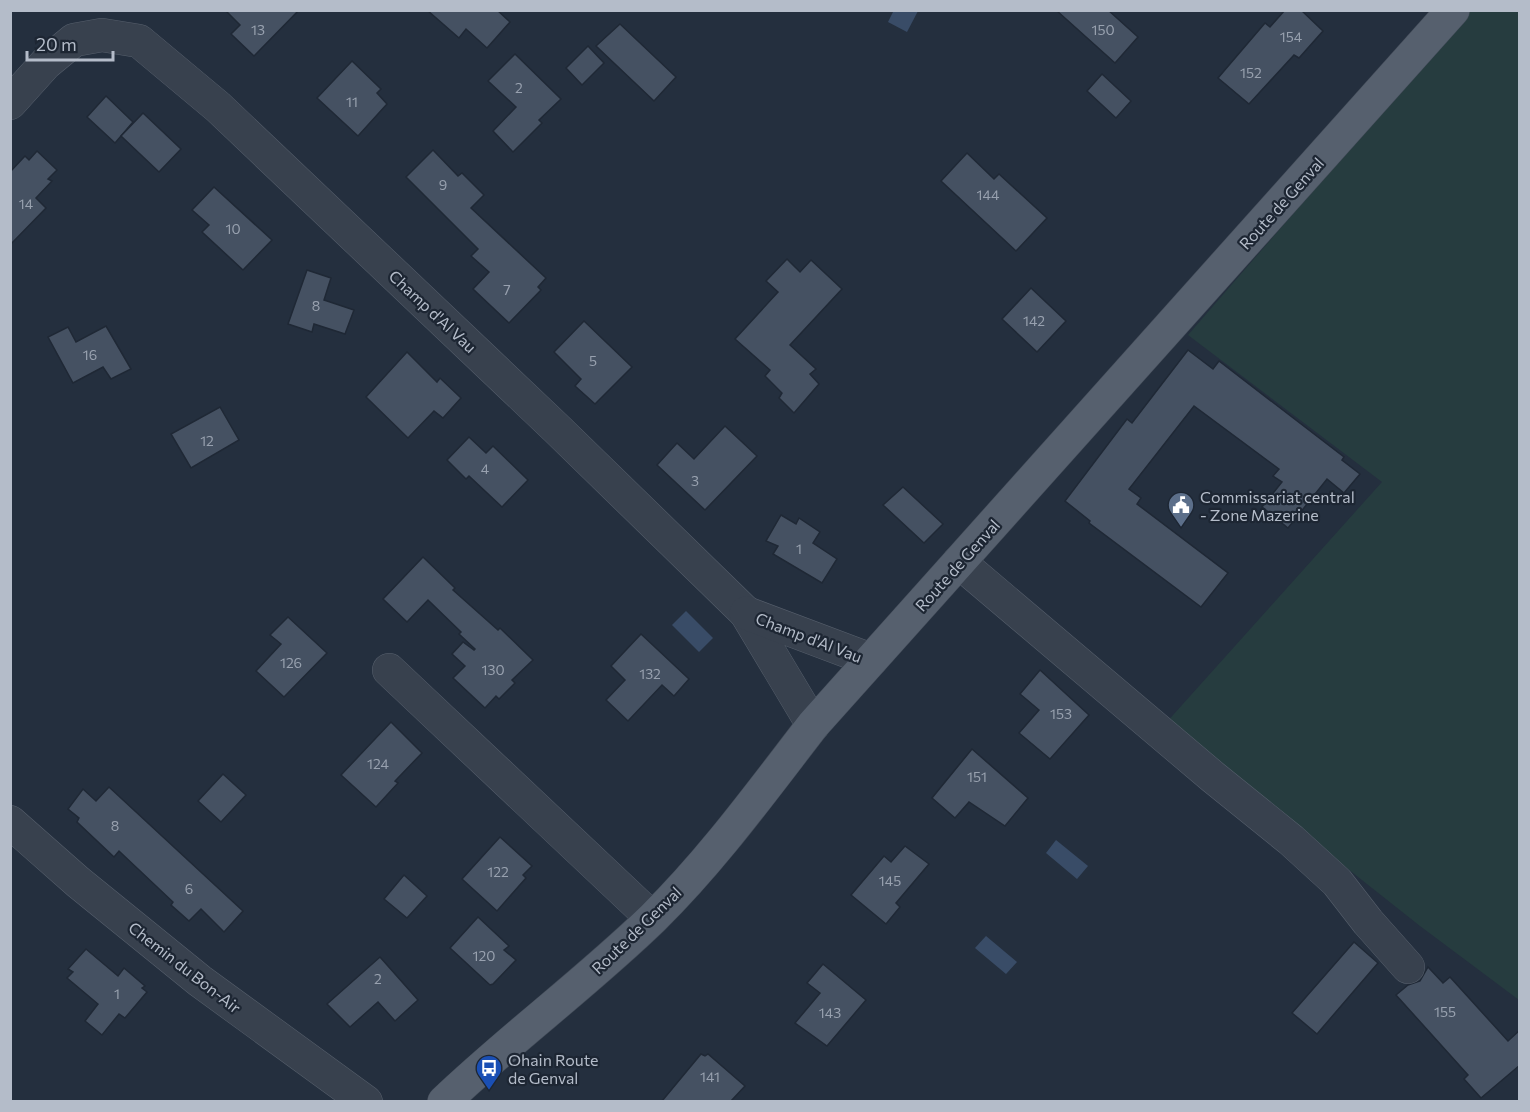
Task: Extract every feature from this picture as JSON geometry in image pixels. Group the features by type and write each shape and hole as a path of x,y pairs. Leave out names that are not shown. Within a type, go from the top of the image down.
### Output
{"main road":[{"name":"Route de Genval","path":"444,1101 652,918 682,887 741,817 813,725 1453,10"}],"street":[{"name":"Champ d'Al Vau","path":"10,103 46,63 74,40 102,23 139,41 218,107 556,428 746,613 813,725"},
{"path":"959,562 1213,777 1292,840 1337,882 1368,922 1408,967"},
{"name":"Champ d'Al Vau","path":"746,613 871,660"},
{"path":"389,670 652,918"},
{"name":"Chemin du Bon-Air","path":"10,822 78,882 200,981 366,1101"}],"green space":[{"path":"1469,11 1519,11 1519,1000 1420,926 1165,724 1382,482 1188,335"}],"water":[{"path":"894,10 918,11 907,32 888,22"},
{"path":"686,611 713,638 699,652 672,625"},
{"path":"1056,840 1088,866 1077,879 1046,853"},
{"path":"986,936 1017,962 1006,974 975,948"}],"building":[{"path":"225,10 299,10 254,56 231,34 240,25"},
{"path":"427,10 497,10 510,22 487,48 466,29 459,38"},
{"path":"1056,10 1108,10 1138,37 1115,63"},
{"path":"1285,10 1301,10 1323,31 1299,58 1294,55 1249,104 1218,78 1265,23 1270,27"},
{"path":"620,24 676,77 654,101 596,46"},
{"path":"588,46 604,63 582,85 566,68"},
{"path":"515,54 561,99 539,120 542,123 513,152 493,131 516,107 488,81"},
{"path":"352,61 381,89 377,93 387,104 358,136 317,98"},
{"path":"1102,74 1131,101 1116,118 1087,91"},
{"path":"106,96 133,122 115,143 87,117"},
{"path":"143,113 181,149 159,172 121,136"},
{"path":"433,150 458,176 462,173 484,195 471,208 546,278 538,287 541,290 509,323 473,289 489,272 471,256 478,249 406,177"},
{"path":"37,151 57,170 48,179 52,181 36,198 46,208 10,245 10,172 25,156 29,160"},
{"path":"967,153 994,179 999,174 1047,218 1016,251 941,181"},
{"path":"214,187 272,240 243,270 202,232 209,225 192,210"},
{"path":"787,259 800,272 811,260 842,289 790,345 816,369 810,374 819,384 794,413 779,398 782,393 765,376 770,370 735,339 778,292 766,281"},
{"path":"307,270 331,278 324,300 354,310 345,334 314,324 312,332 288,324"},
{"path":"1031,288 1066,321 1037,352 1002,319"},
{"path":"584,321 632,367 595,404 575,386 581,379 554,352"},
{"path":"106,326 131,369 111,379 103,367 73,383 48,337 68,327 76,342"},
{"path":"1188,350 1213,369 1219,361 1344,457 1342,460 1360,474 1344,493 1327,479 1288,528 1262,507 1282,482 1273,476 1279,469 1194,406 1129,489 1141,498 1137,504 1228,573 1201,607 1089,523 1090,521 1065,501 1127,419 1132,423"},
{"path":"407,352 437,382 440,378 461,398 443,418 434,411 408,438 366,397"},
{"path":"220,407 239,440 191,468 171,434"},
{"path":"725,426 757,456 705,510 657,465 677,443 694,459"},
{"path":"469,437 486,453 493,446 528,480 502,507 469,476 466,479 447,460"},
{"path":"903,487 943,524 924,543 883,505"},
{"path":"781,515 796,524 799,518 820,532 813,543 837,559 822,583 773,554 778,546 766,541"},
{"path":"423,557 455,588 453,590 498,630 500,628 533,660 512,680 515,683 499,699 496,696 485,708 453,678 465,666 452,654 463,642 475,649 459,634 461,632 428,600 407,622 383,599"},
{"path":"288,617 327,653 284,697 256,671 281,644 270,635"},
{"path":"641,634 689,679 674,696 662,685 628,721 606,700 625,680 611,666"},
{"path":"1040,670 1089,715 1050,759 1019,733 1039,710 1020,694"},
{"path":"391,722 422,753 395,781 398,783 376,807 341,775"},
{"path":"972,749 1028,798 1005,826 969,802 955,818 932,798"},
{"path":"223,774 246,795 221,822 198,801"},
{"path":"109,787 243,911 224,932 201,909 189,921 171,905 173,902 119,851 114,857 77,822 79,818 68,809 83,789 96,801"},
{"path":"500,837 532,866 523,875 526,878 497,911 462,879"},
{"path":"905,846 929,864 896,903 900,907 886,924 851,895 884,856 891,862"},
{"path":"404,875 427,896 407,918 384,899"},
{"path":"478,917 509,946 504,950 516,960 490,985 450,948"},
{"path":"1354,942 1378,963 1317,1034 1292,1013"},
{"path":"86,949 118,976 124,968 145,986 142,988 147,992 125,1018 119,1014 102,1035 85,1021 98,1004 67,978 73,972 68,969"},
{"path":"380,957 418,1000 395,1021 378,1002 350,1027 327,1004"},
{"path":"823,964 866,1000 827,1046 795,1023 820,993 807,983"},
{"path":"1428,967 1443,983 1450,977 1508,1041 1520,1030 1520,1065 1481,1098 1464,1079 1468,1075 1396,995 1408,985 1420,981"},
{"path":"701,1054 705,1056 708,1054 745,1086 731,1101 662,1101"}],"place":[{"name":"Commissariat central - Zone Mazerine","path":"1181,528"},
{"name":"Ohain Route de Genval","path":"489,1091"}]}
